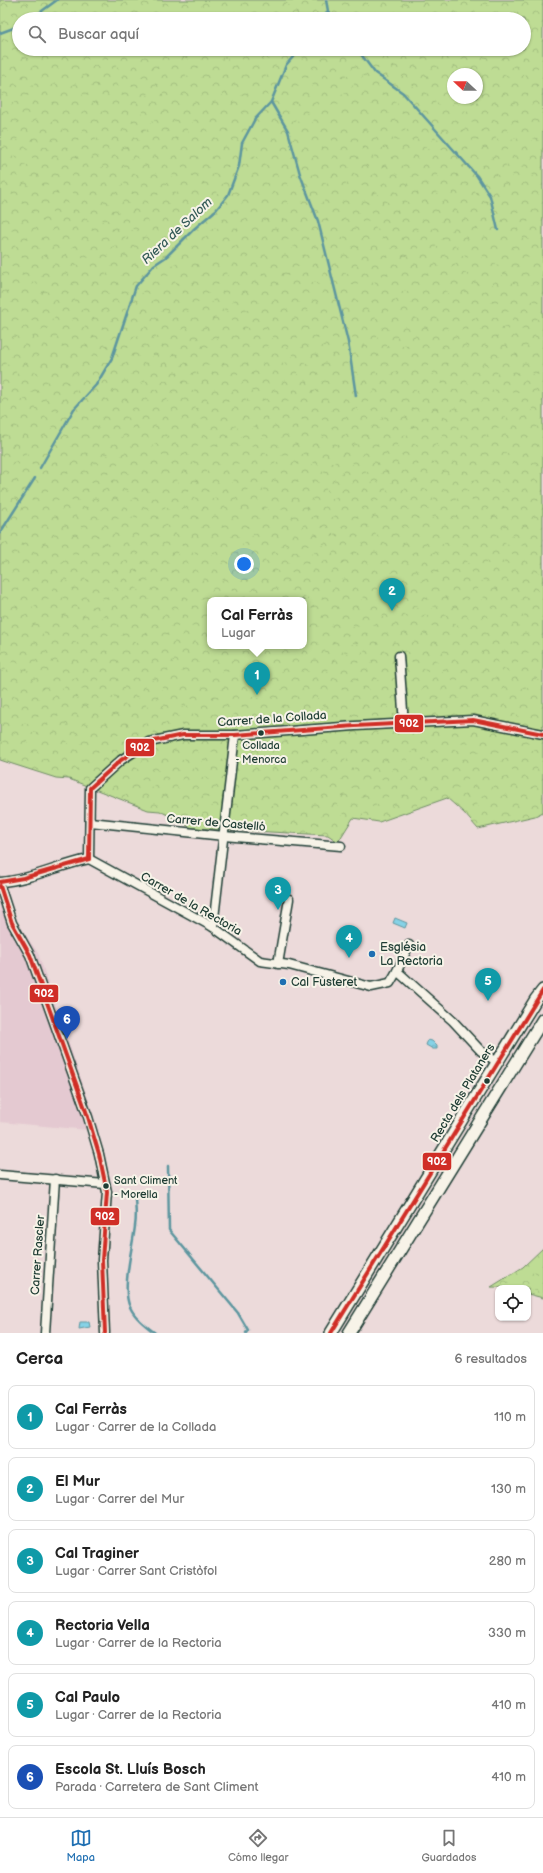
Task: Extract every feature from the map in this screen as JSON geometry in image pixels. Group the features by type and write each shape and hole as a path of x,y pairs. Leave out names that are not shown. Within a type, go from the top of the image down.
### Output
{"street":[{"path":"399,656 404,724"},
{"name":"Carrer de la Collada","path":"90,859 90,788 121,760 149,742 183,735 235,735 355,726 473,720 543,734"},
{"path":"213,927 235,735"},
{"name":"Carrer de Castelló","path":"90,822 341,846"},
{"path":"0,882 17,881 74,862 90,859"},
{"name":"Carrer de la Rectoria","path":"90,859 213,927 260,961 326,974 342,980 371,987 390,983 409,945"},
{"path":"0,886 3,904 12,924 30,955 88,1117 107,1192 102,1260 105,1333"},
{"path":"278,964 289,899"},
{"path":"397,971 453,1021 481,1051 497,1062"},
{"name":"Recta dels Plataners","path":"331,1333 536,998 543,990"},
{"path":"349,1333 543,1019"},
{"path":"0,1175 105,1184"},
{"name":"Carrer Rascler","path":"45,1333 55,1179"}],"shaded area":[{"path":"10,901 16,921 38,953 99,1131 0,1122 0,906"}],"green space":[{"path":"0,0 543,0 543,812 535,816 478,829 464,813 447,798 379,822 353,818 338,842 328,835 192,828 160,811 148,810 69,779 56,778 0,760"},
{"path":"543,1248 543,1298 531,1295 531,1285 495,1285 495,1287 491,1287 523,1267"}],"water":[{"path":"395,918 407,923 405,928 393,923"},
{"path":"428,1040 432,1041 437,1046 437,1049 433,1049 426,1045"},
{"path":"80,1322 89,1322 90,1327 79,1329"}],"waterway":[{"path":"41,12 57,0"},
{"name":"Riera de Salom","path":"326,0 327,12"},
{"path":"0,33 12,29"},
{"name":"Riera de Salom","path":"40,468 74,409 96,385 112,358 136,286 154,265 166,257 195,228 216,210 228,195 239,166 242,143 255,119 271,102 286,65 294,56"},
{"path":"362,56 375,73 403,93 477,176 490,196 498,230"},
{"path":"271,102 288,131 300,174 318,221 348,342 356,396"},
{"name":"Riera de Salom","path":"0,533 35,478"},
{"path":"168,1166 169,1230 238,1313 248,1330 246,1333"},
{"path":"135,1195 136,1222 128,1267 128,1299 130,1307 135,1315 155,1333"}],"transit line":[{"name":"902","path":"89,859 90,788 121,760 149,742 183,735 235,735 355,726 473,720 543,734"},
{"name":"902","path":"0,882 23,878 89,859"},
{"name":"902","path":"0,886 12,923 30,955 88,1117 99,1154 107,1192 102,1260 105,1333"},
{"name":"902","path":"331,1333 543,990"}],"place":[{"name":"El Mur","path":"392,611"},
{"name":"Cal Ferràs","path":"257,695"},
{"name":"Collada - Menorca","path":"261,733"},
{"name":"Cal Traginer","path":"278,910"},
{"name":"Església La Rectoria","path":"372,954"},
{"name":"Rectoria Vella","path":"349,958"},
{"name":"Cal Fusteret","path":"283,982"},
{"name":"Cal Paulo","path":"488,1001"},
{"name":"Escola St. Lluís Bosch","path":"67,1039"},
{"name":"Sant Climent - Morella","path":"106,1186"}]}
